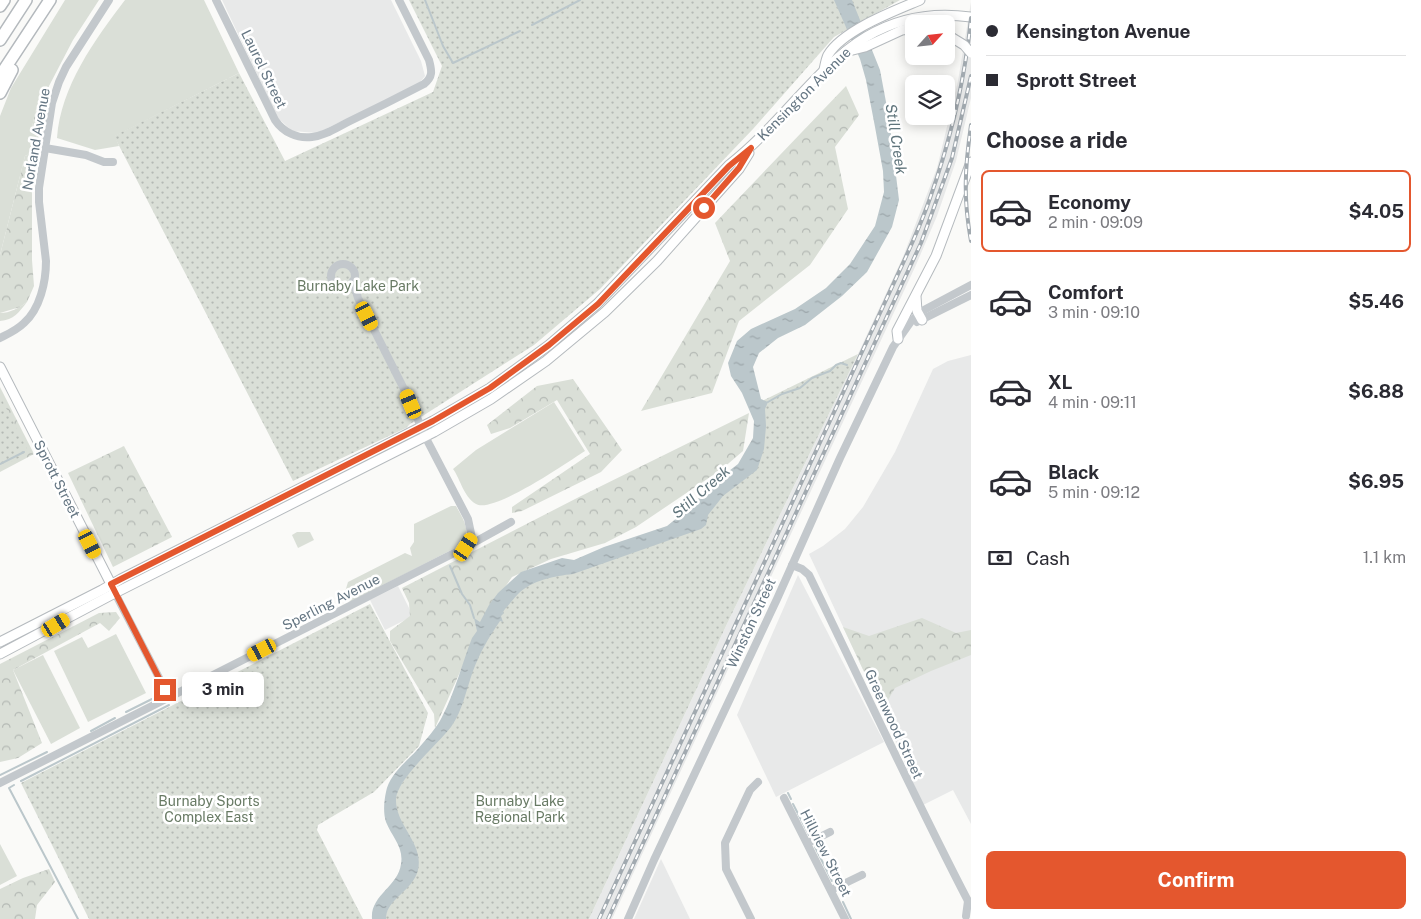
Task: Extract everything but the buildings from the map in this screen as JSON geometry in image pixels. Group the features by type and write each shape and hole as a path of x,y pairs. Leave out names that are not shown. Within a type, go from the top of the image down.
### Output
{"highway":[{"path":"0,6 4,0"},
{"path":"0,40 26,0"},
{"path":"0,76 50,0"},
{"path":"0,93 23,42"}],"main road":[{"path":"824,70 828,55 839,43 876,18 920,0"},
{"name":"Kensington Avenue","path":"0,642 113,589 423,431 490,388 549,345 598,304 729,166 751,148 824,70 843,53 868,34 896,21 933,14 971,17"},
{"path":"843,53 865,48 905,30"},
{"path":"955,40 964,45 971,53"},
{"path":"898,339 896,331 936,256 971,162"},
{"path":"916,296 916,306 920,317"},
{"name":"Sprott Street","path":"0,367 113,589"},
{"name":"Kensington Avenue","path":"0,654 113,589"}],"street":[{"name":"Norland Avenue","path":"0,338 19,327 31,315 37,303 44,281 46,261 39,188 52,104 62,74 109,0"},
{"name":"Laurel Street","path":"216,0 275,120 284,130 300,137 309,138 324,134 424,84 430,78 432,70 429,60 399,0"},
{"path":"46,148 86,156 104,162 114,162"},
{"path":"358,298 335,285 331,279 332,271 337,265 344,264 351,268 355,275 354,281 358,298 468,518 472,538 466,547"},
{"path":"342,288 354,281"},
{"path":"920,317 931,305 971,285"},
{"path":"898,339 912,320 971,295"},
{"name":"Winston Street","path":"628,919 840,458 898,339"},
{"name":"Sperling Avenue","path":"0,783 466,547 511,522"},
{"name":"Greenwood Street","path":"792,565 809,575 925,819 969,902 966,916"},
{"name":"Sprott Street","path":"113,589 169,697"},
{"path":"751,919 726,869 725,843 750,790 758,782"},
{"name":"Hillview Street","path":"784,798 846,919"},
{"path":"808,843 830,832"},
{"path":"831,890 862,875"}],"shaded area":[{"path":"222,0 391,0 421,61 425,76 418,85 317,133 292,131 277,117"},
{"path":"971,2 971,98 956,161 937,216 916,265 612,919 589,919 726,626 903,257 937,168 947,125 955,125 955,93"},
{"path":"971,355 971,824 953,790 923,805 882,710 809,554 845,529 863,507 895,452 933,369 948,361"},
{"path":"798,575 884,742 776,797 737,715"},
{"path":"398,586 413,616 385,630 370,600"},
{"path":"661,859 690,919 634,919"}],"green space":[{"path":"65,0 99,0 73,40 49,86 41,87 32,127 38,140 36,158 32,153 25,156 0,255 0,116 11,88"},
{"path":"125,0 204,0 239,73 115,136 119,146 95,150 57,138 65,100 72,82 91,48"},
{"name":"Burnaby Lake Park","path":"409,0 900,0 834,37 753,129 600,289 534,345 406,428 293,481 114,136 239,73 285,161 433,92 442,66"},
{"path":"41,86 49,86 38,140 32,127"},
{"path":"846,86 859,115 835,147 848,209 810,265 739,321 712,393 641,411 730,261 715,223"},
{"path":"32,153 36,158 32,187 34,286 27,302 20,307 0,313 0,255 25,156"},
{"path":"27,302 13,317 0,321 0,313 14,310"},
{"name":"Burnaby Lake Regional Park","path":"858,354 726,626 589,919 384,919 390,904 409,878 394,795 412,768 451,721 475,658 509,596 546,575 691,528 757,460 764,400"},
{"path":"573,379 622,450 601,472 522,511 512,513 512,507 590,454 557,400 510,428 491,434 487,425 537,386"},
{"path":"0,387 34,454 0,472"},
{"path":"0,396 29,453 0,467"},
{"path":"554,402 585,451 513,495 485,505 476,504 472,501 453,469 476,450"},
{"path":"749,413 743,451 722,469 636,527 605,543 551,559 512,577 485,616 435,728 434,714 390,641 390,631 410,616 409,603 402,588 579,497"},
{"path":"124,446 172,537 113,567 68,473"},
{"path":"451,506 456,506 465,524 466,534 463,544 350,602 345,592 348,582 405,553 412,556 410,548 414,542 414,524"},
{"path":"297,532 310,532 314,540 298,548 292,535"},
{"name":"Burnaby Sports Complex East","path":"370,604 428,713 419,746 374,792 318,825 317,830 363,919 89,919 21,783"},
{"path":"116,612 120,618 109,631 100,623 13,670 42,743 18,758 0,762 0,664 99,613"},
{"path":"922,618 956,633 971,630 971,655 895,688 882,710 843,627 869,636"},
{"path":"116,634 146,693 88,722 54,651 82,637 88,648"},
{"path":"43,655 80,728 51,744 13,670"},
{"path":"0,844 17,876 0,885"},
{"path":"49,869 55,882 37,905 35,919 0,919 0,889"}],"water":[{"path":"834,0 852,0 880,70 889,118 899,200 892,227 867,272 842,296 805,325 778,338 759,353 753,367 761,399 768,402 765,409 764,449 757,470 723,496 708,515 706,525 701,529 573,574 537,582 524,589 505,609 501,616 503,622 500,621 479,657 461,707 451,727 410,772 398,791 396,799 397,808 417,851 419,860 418,870 411,884 390,906 386,919 372,919 375,904 395,879 401,864 401,852 385,818 384,803 388,786 394,774 431,734 442,717 455,688 472,638 477,631 474,618 480,622 498,593 521,572 562,558 574,560 604,547 667,526 688,509 716,481 738,464 753,438 754,421 742,393 731,376 728,363 737,341 751,329 795,309 826,288 850,264 875,226 884,192 883,171 866,80 860,59"}],"waterway":[{"path":"425,0 443,46 453,63 520,31"},
{"path":"532,25 580,0"},
{"path":"768,402 782,394 800,388 812,378 830,371 836,365 841,363 847,365"},
{"path":"0,464 24,452"},
{"path":"450,566 462,594 470,605 474,618"},
{"path":"126,712 152,699"},
{"path":"21,781 169,705"},
{"path":"91,731 115,718"},
{"path":"0,775 47,752"},
{"path":"14,785 9,788 78,919"},
{"path":"788,793 791,799"},
{"path":"793,804 809,835"},
{"path":"815,847 832,881"},
{"path":"843,902 851,919"}],"railway":[{"path":"599,919 909,251 937,179 950,134 965,64 971,18"},
{"path":"608,919 921,243 952,158 971,76"},
{"path":"971,125 966,183 971,241"}],"route":[{"path":"165,690 111,584 455,410 490,388 549,345 598,304 729,166 751,148 739,168 704,208"}],"water label":[{"name":"Still Creek","path":"896,139"},
{"name":"Still Creek","path":"701,492"}]}
